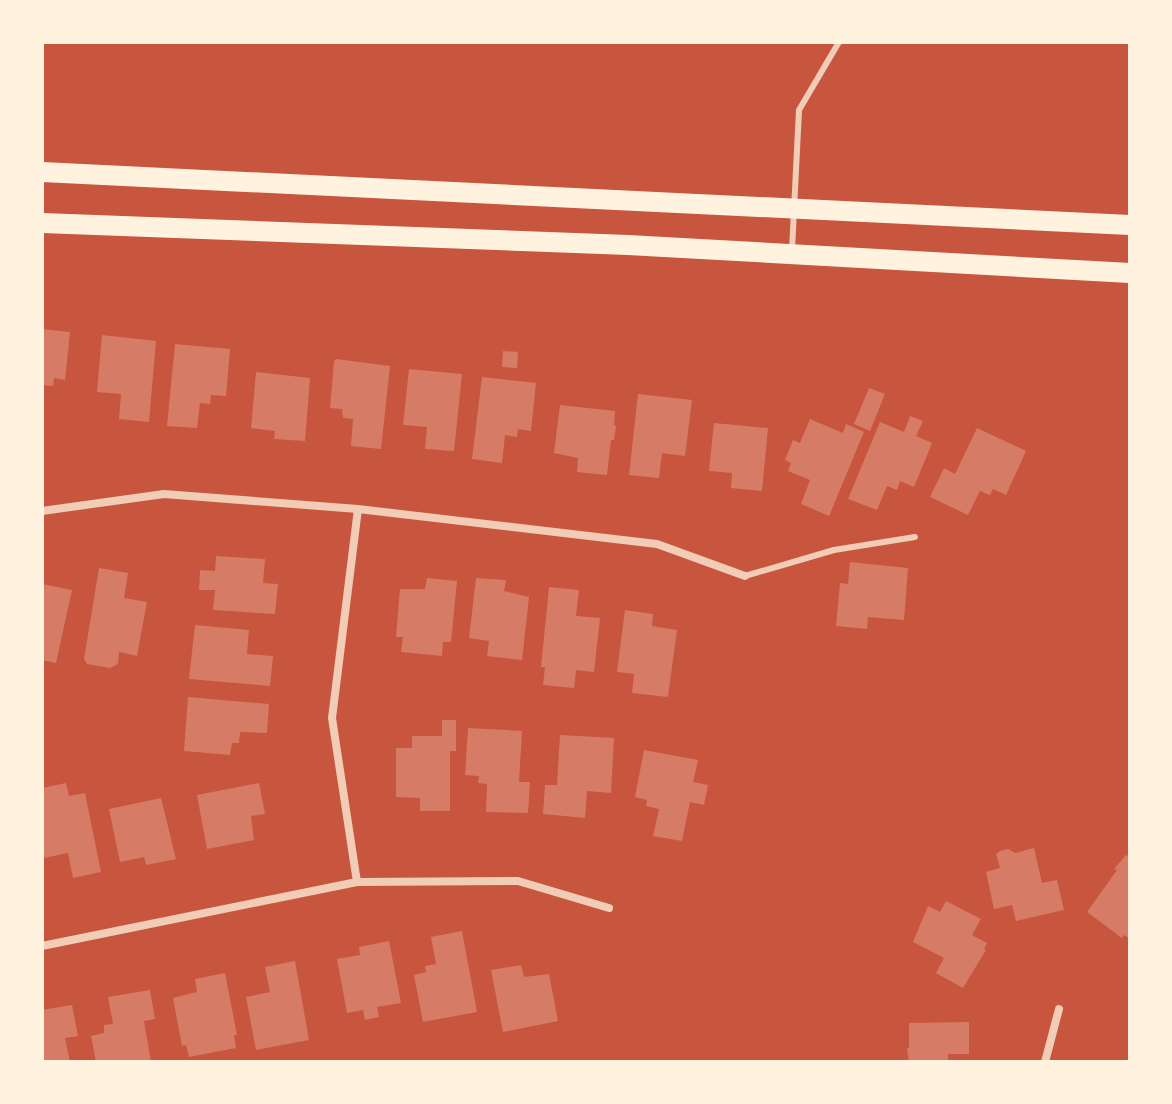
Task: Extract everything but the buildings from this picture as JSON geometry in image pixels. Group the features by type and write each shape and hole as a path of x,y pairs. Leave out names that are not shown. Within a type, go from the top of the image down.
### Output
{"main road":[{"path":"42,172 1130,225"},
{"path":"42,223 791,253 1130,273"}],"street":[{"path":"44,510 164,494 358,509 657,544 745,576"},
{"path":"357,882 332,718 358,509"},
{"path":"42,946 357,882 518,881 609,908"},
{"path":"1045,1062 1059,1009"}],"lane":[{"path":"791,253 799,110 839,42"},
{"path":"745,576 834,550 915,537"}]}
